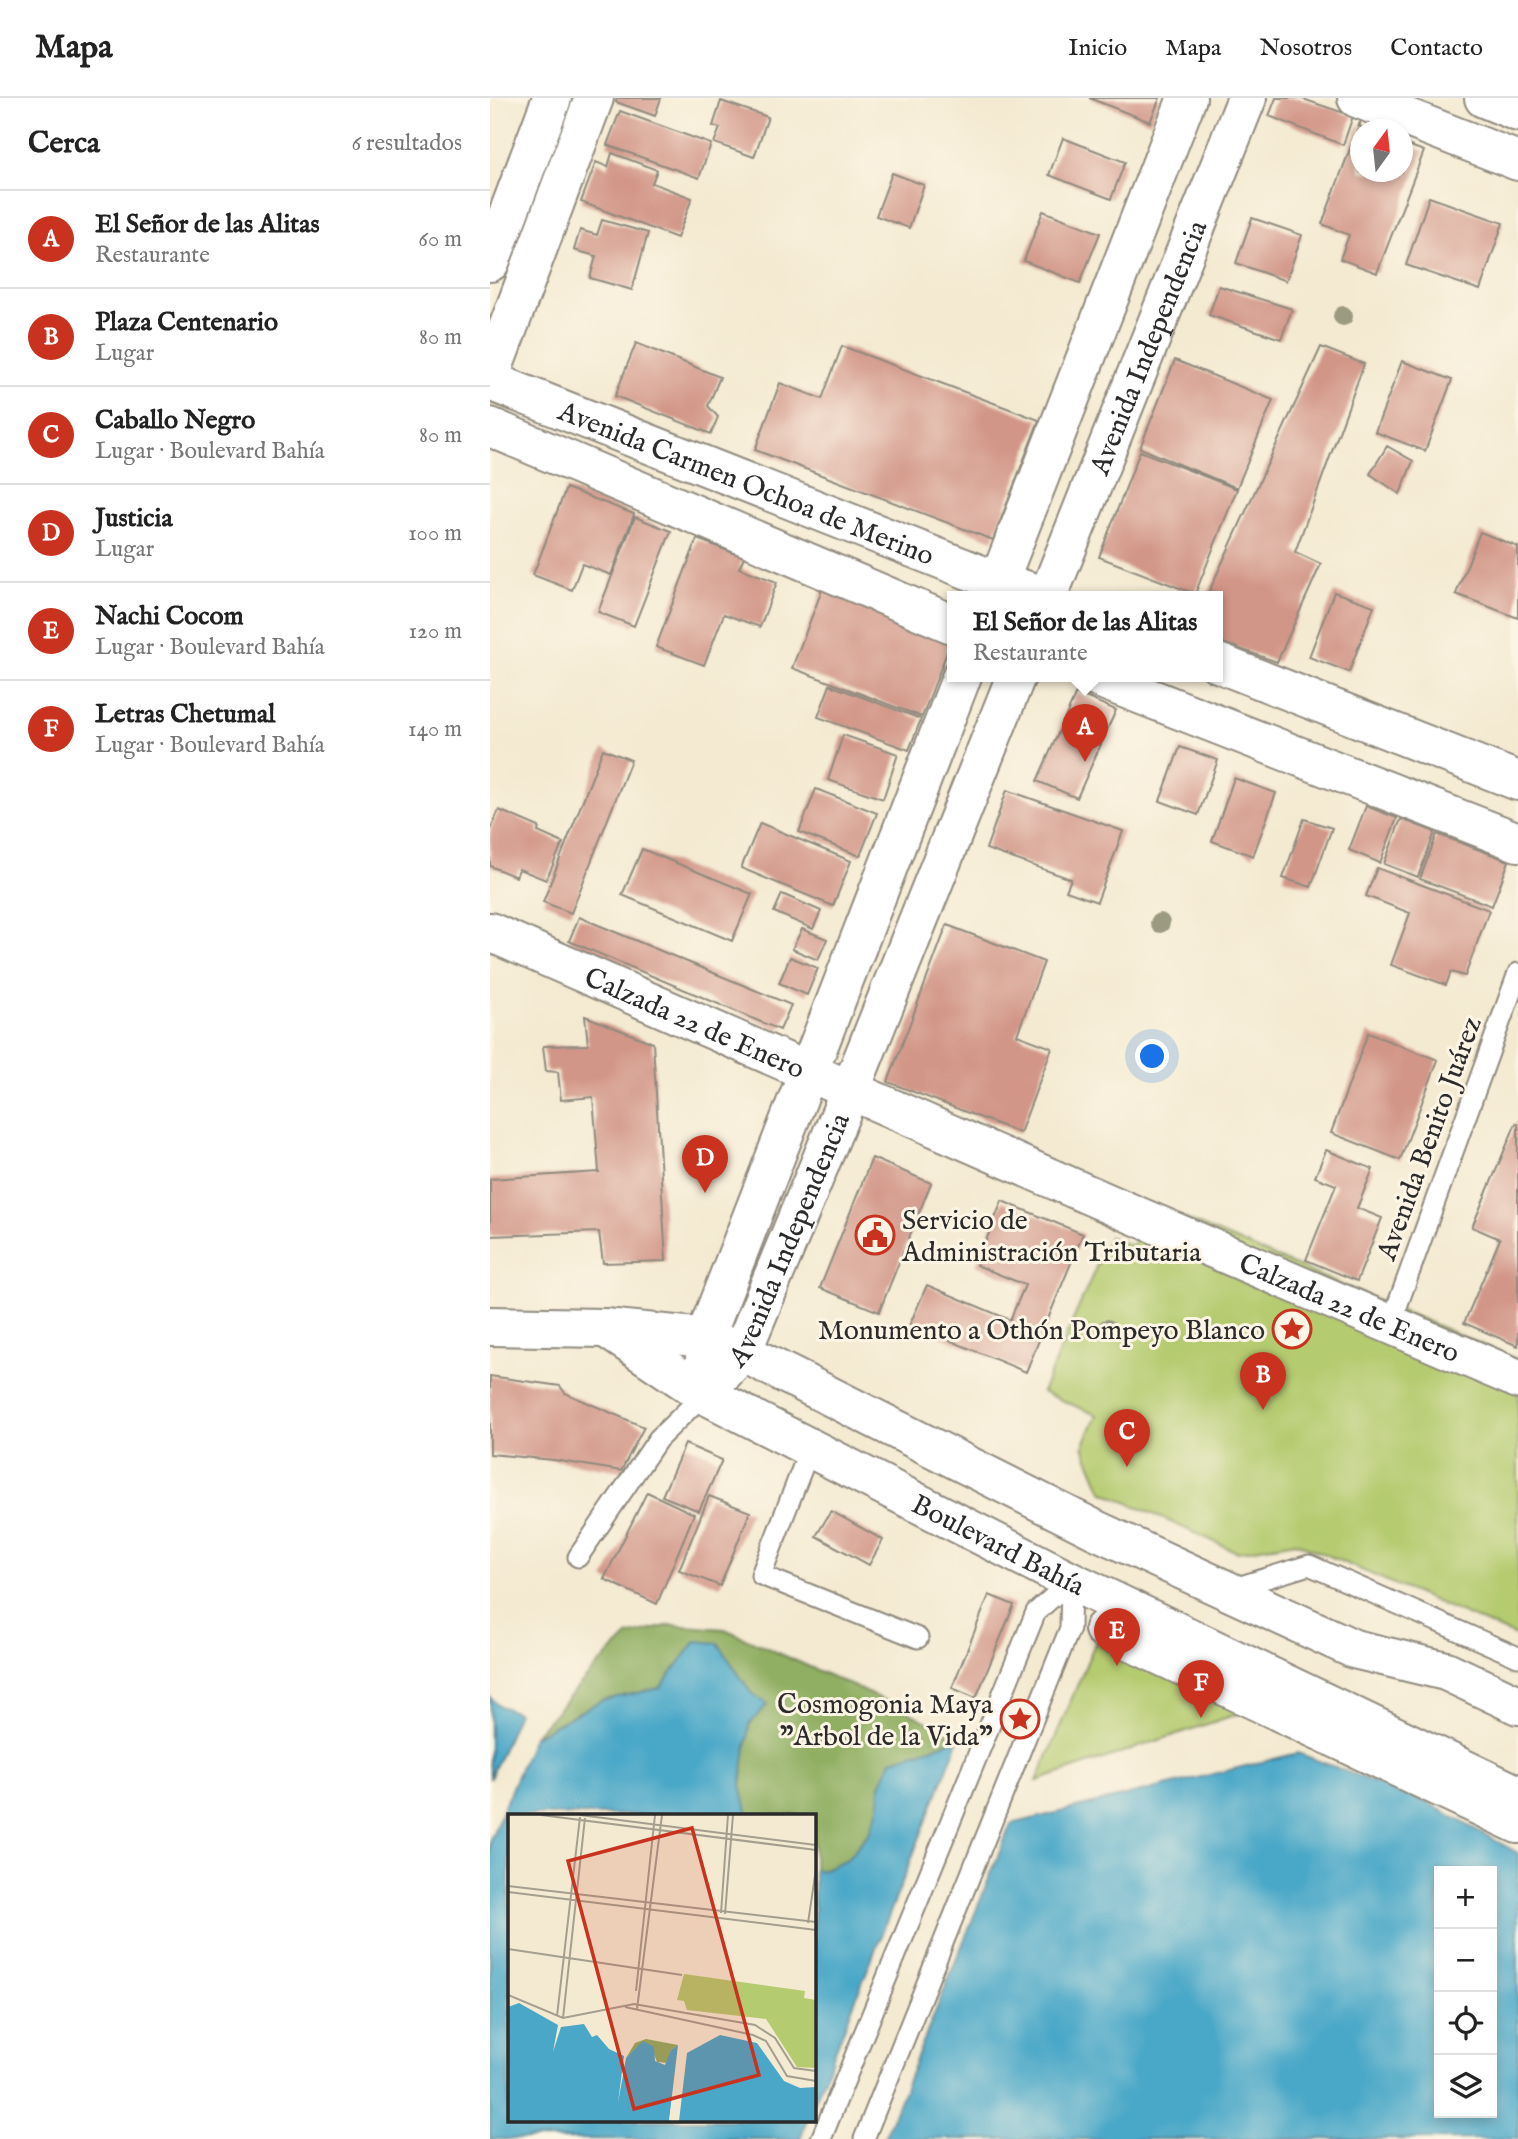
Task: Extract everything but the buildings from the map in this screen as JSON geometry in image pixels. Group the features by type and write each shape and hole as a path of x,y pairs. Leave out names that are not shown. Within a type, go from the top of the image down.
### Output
{"main road":[{"path":"490,262 552,98"},
{"path":"490,378 594,98"},
{"name":"Avenida Independencia","path":"996,589 1187,98"},
{"name":"Avenida Independencia","path":"1049,591 1247,98"},
{"path":"1357,98 1518,161"},
{"path":"1484,98 1518,112"},
{"name":"Avenida Carmen Ochoa de Merino","path":"490,378 996,589"},
{"name":"Avenida Carmen Ochoa de Merino","path":"490,427 947,622"},
{"path":"678,508 699,463"},
{"path":"1228,729 1233,669 1518,781"},
{"name":"Avenida Independencia","path":"704,1394 705,1338 960,682"},
{"name":"Avenida Independencia","path":"704,1394 742,1352 1014,682"},
{"path":"1108,682 1518,842"},
{"name":"Calzada 22 de Enero","path":"490,932 1130,1213 1518,1379"},
{"name":"Boulevard Bahía","path":"490,1326 605,1328 705,1338 742,1352 1096,1530 1354,1649 1446,1671 1518,1705"},
{"name":"Boulevard Bahía","path":"605,1328 704,1394 1072,1581 1518,1795"},
{"path":"1072,1581 1096,1530"},
{"path":"1104,1629 1518,1824"}],"lane":[{"name":"Avenida Benito Juárez","path":"1391,1323 1518,973"},
{"path":"578,1558 658,1439 704,1394"},
{"path":"810,1448 761,1575 918,1638"},
{"path":"1227,1590 1309,1565 1518,1657"},
{"path":"821,2139 1036,1612 1072,1581"},
{"path":"864,2139 1070,1628 1072,1581"}],"green space":[{"path":"1150,1204 1518,1360 1518,1637 1296,1542 1237,1552 1102,1491 1083,1446 1097,1415 1042,1392 1109,1237 1132,1246"},
{"path":"670,1625 725,1629 897,1706 959,1739 892,1760 880,1785 880,1809 869,1833 846,1860 819,1871 816,1869 816,1814 746,1813 741,1785 751,1693 718,1643 696,1641 660,1688 600,1701 533,1737 628,1636"},
{"path":"1095,1643 1246,1711 1037,1781"}],"water":[{"path":"696,1641 718,1643 751,1693 768,1704 749,1725 741,1785 748,1814 508,1814 508,2122 806,2122 800,2139 490,2139 490,1840 533,1737 600,1701 660,1688"},
{"path":"490,1697 500,1706 518,1713 490,1779"},
{"path":"959,1739 816,2099 816,1869 819,1871 846,1860 869,1833 879,1809 880,1785 892,1760"},
{"path":"1298,1753 1428,1803 1518,1853 1518,2139 884,2139 1011,1824"}],"place":[{"name":"El Señor de las Alitas","path":"1085,762"},
{"name":"Justicia","path":"705,1193"},
{"name":"Servicio de Administración Tributaria","path":"875,1235"},
{"name":"Monumento a Othón Pompeyo Blanco","path":"1292,1329"},
{"name":"Plaza Centenario","path":"1263,1410"},
{"name":"Caballo Negro","path":"1127,1467"},
{"name":"Nachi Cocom","path":"1117,1666"},
{"name":"Letras Chetumal","path":"1201,1718"},
{"name":"Cosmogonia Maya \"Arbol de la Vida\"","path":"1020,1719"}]}
